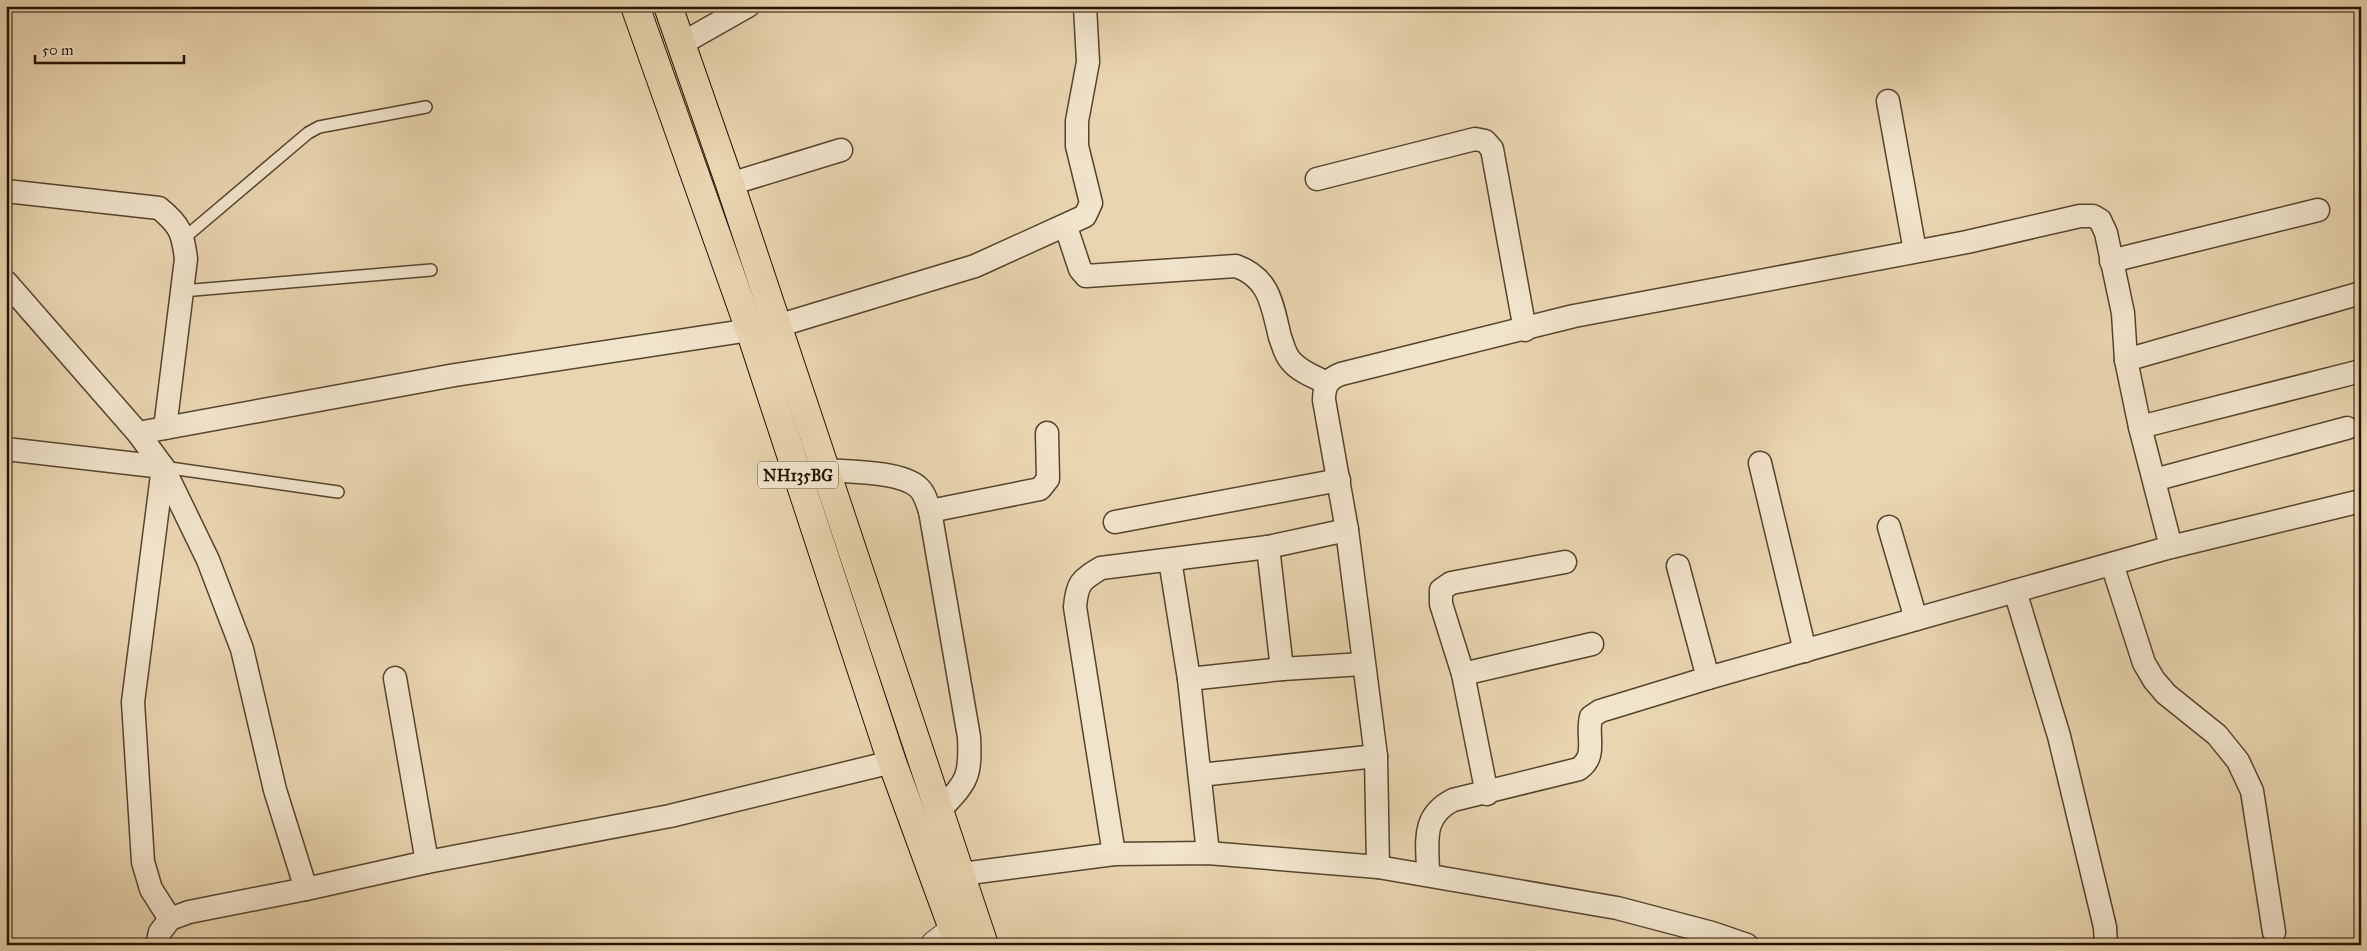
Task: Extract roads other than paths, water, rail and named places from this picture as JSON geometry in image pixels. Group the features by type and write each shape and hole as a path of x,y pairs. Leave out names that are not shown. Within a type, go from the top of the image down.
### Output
{"highway":[{"name":"NH135BG","path":"635,6 750,330 892,762 956,934 984,945"},
{"name":"NH135BG","path":"668,6 730,184 962,874 956,934"}],"street":[{"path":"681,44 748,6"},
{"path":"777,326 975,266 1066,227 1085,216 1091,203 1077,146 1077,121 1088,62 1085,6"},
{"path":"1888,101 1915,252"},
{"path":"1317,179 1475,139 1485,141 1492,149 1524,330"},
{"path":"730,184 841,150"},
{"path":"6,192 159,208 176,222 183,239 186,259 165,428"},
{"path":"2111,262 2318,210"},
{"path":"1378,866 1376,756 1347,530 1324,400 1324,390 1327,383 1341,374 1524,330 1574,316 1915,252 2086,216 2100,220 2104,226 2123,313 2126,360 2140,427 2171,547"},
{"path":"1066,227 1080,269 1086,276 1236,266 1250,271 1261,281 1269,295 1283,347 1290,360 1301,370 1327,383"},
{"path":"6,282 138,433 163,467 208,560 242,649 275,790 306,889"},
{"path":"2126,360 2361,293"},
{"path":"138,433 455,375 750,330"},
{"path":"2140,427 2361,371"},
{"path":"2154,480 2347,428"},
{"path":"930,511 1040,490 1048,479 1047,433"},
{"path":"6,449 163,467"},
{"path":"1760,463 1805,652"},
{"path":"163,467 134,702 143,862 151,889 170,919"},
{"path":"826,470 886,475 910,481 924,494 930,511 969,738 970,767 963,785 940,810"},
{"path":"1115,522 1339,480"},
{"path":"1428,875 1429,826 1436,811 1453,800 1487,794 1579,769 1587,762 1591,752 1588,727 1591,717 1600,711 1708,678 2171,547 2361,501"},
{"path":"1889,527 1916,619"},
{"path":"1114,854 1075,607 1077,588 1084,578 1101,568 1268,546 1347,530"},
{"path":"1268,546 1282,669"},
{"path":"1170,560 1189,679 1208,853"},
{"path":"1487,794 1463,674 1441,604 1441,590 1451,583 1565,562"},
{"path":"2112,564 2144,663 2154,680 2166,694 2217,736 2238,761 2252,791 2274,932"},
{"path":"1678,566 1708,678"},
{"path":"2015,591 2059,736 2105,927 2106,945"},
{"path":"1463,674 1592,644"},
{"path":"1189,679 1282,669 1363,664"},
{"path":"395,678 427,862"},
{"path":"1200,775 1376,756"},
{"path":"157,945 160,932 170,919 189,912 306,889 427,862 670,816 892,762"},
{"path":"962,874 1114,854 1208,853 1378,866 1617,908 1712,933 1747,945"}],"lane":[{"path":"183,239 308,133 320,127 426,108"},
{"path":"182,291 431,270"},
{"path":"163,467 338,492"}]}
